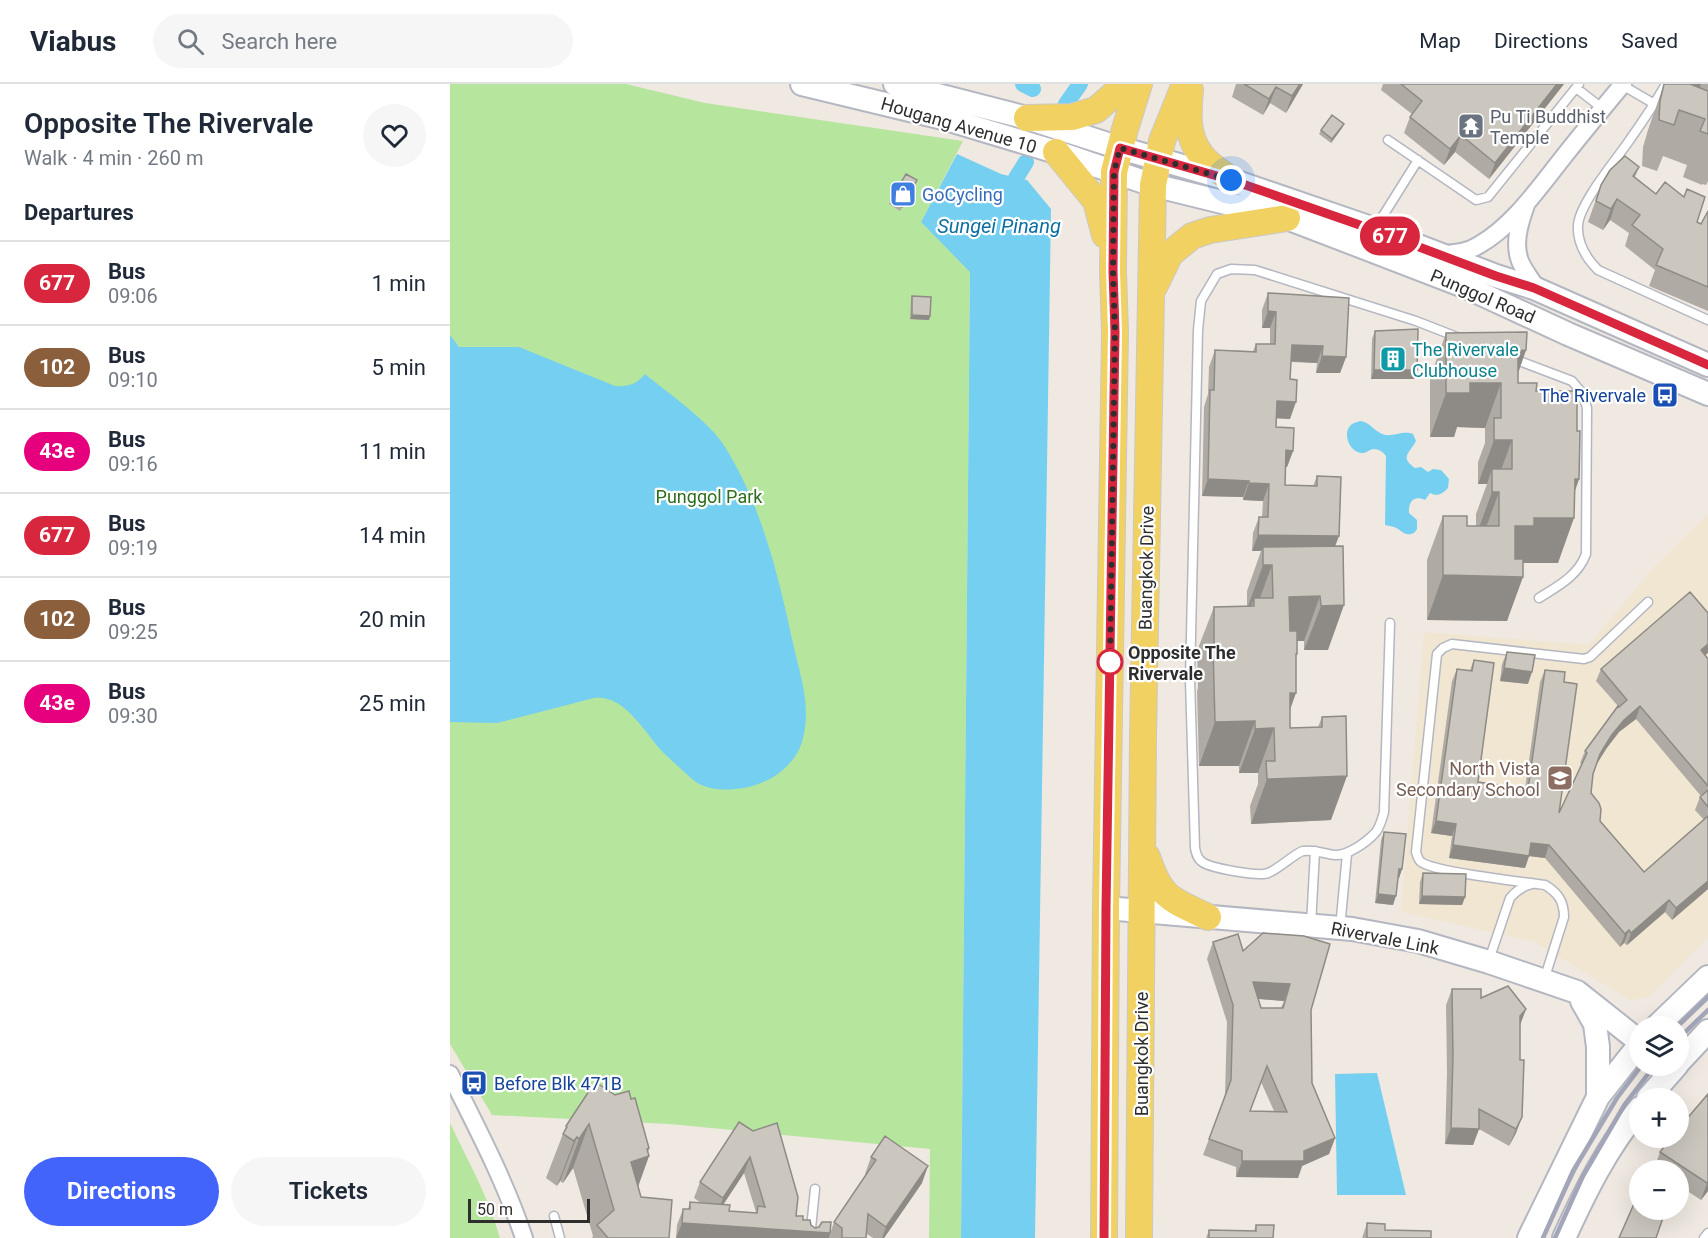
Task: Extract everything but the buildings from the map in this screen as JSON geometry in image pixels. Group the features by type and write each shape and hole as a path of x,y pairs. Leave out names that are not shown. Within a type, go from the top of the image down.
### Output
{"main road":[{"name":"Hougang Avenue 10","path":"802,84 943,118 1056,152 1117,160"},
{"name":"Hougang Avenue 10","path":"895,84 1027,118 1117,160"},
{"path":"1027,118 1071,117 1096,110 1126,84"},
{"name":"Buangkok Drive","path":"1104,1238 1106,908 1115,332 1113,271 1117,160 1139,84"},
{"name":"Buangkok Drive","path":"1139,1238 1143,738 1153,185 1162,141 1185,84"},
{"path":"1191,84 1188,120 1192,141 1202,157 1231,180"},
{"path":"1056,152 1096,201 1113,271"},
{"name":"Punggol Road","path":"1117,160 1157,159 1231,180 1537,289 1708,365"},
{"name":"Punggol Road","path":"1117,160 1153,185 1287,218 1464,286 1708,394"},
{"path":"1150,295 1170,254 1192,236 1210,230 1287,218"},
{"path":"1143,845 1160,888 1171,899 1208,917"},
{"name":"Rivervale Link","path":"1106,908 1340,928 1418,942 1489,962 1577,992 1629,1034"},
{"path":"1667,1016 1708,976"},
{"path":"1577,992 1595,1024 1598,1047 1598,1097"},
{"path":"1689,1050 1708,1031"},
{"path":"1529,1238 1598,1097 1629,1057"},
{"path":"1656,1088 1665,1076"},
{"path":"1564,1238 1590,1182 1629,1122"}],"street":[{"path":"1440,255 1464,252 1495,234 1526,204 1622,85"},
{"path":"1526,204 1520,222 1517,249 1520,261 1537,289"},
{"path":"450,1074 511,1201 524,1238"}],"lane":[{"path":"1666,84 1590,196 1579,218 1578,227 1585,255 1598,270 1708,320"},
{"path":"1622,85 1663,109 1669,109"},
{"path":"1388,140 1476,200 1488,197 1578,86 1602,108"},
{"path":"1374,230 1418,160"},
{"path":"1390,623 1384,812 1376,832 1347,854 1337,855 1315,850 1301,852 1272,872 1263,875 1208,865 1200,860 1195,848 1190,679 1198,330 1201,302 1217,274 1231,269 1255,270 1416,321 1461,338"},
{"path":"1505,356 1572,381 1583,394 1587,408 1586,554 1583,563 1571,577 1539,598"},
{"path":"1544,980 1564,916 1564,907 1554,890 1545,885 1430,866 1420,861 1416,852 1437,654 1452,644 1584,659 1590,657 1648,602"},
{"path":"1311,925 1315,850"},
{"path":"1340,928 1347,854"},
{"path":"1489,962 1510,898 1525,885 1535,884"},
{"path":"810,1238 815,1189"},
{"path":"554,1216 560,1238"},
{"path":"1704,1238 1708,1233"}],"shaded area":[{"name":"North Vista Secondary School","path":"1708,514 1708,937 1649,997 1630,1000 1535,942 1401,912 1424,632 1589,645 1651,570"}],"green space":[{"name":"Punggol Park","path":"450,84 626,84 705,103 963,141 921,222 970,271 961,1238 929,1238 930,1149 669,1124 492,1115 450,1044"},
{"path":"450,1123 484,1194 500,1238 450,1238"}],"water":[{"name":"Sungei Pinang","path":"957,154 1001,174 1027,180 1051,209 1035,1238 961,1238 970,272 921,222"},
{"path":"450,335 459,347 519,347 615,386 632,384 645,374 699,418 718,437 738,470 760,519 782,596 802,681 806,704 803,738 794,758 778,774 746,787 720,789 701,785 662,751 631,714 614,701 604,698 594,698 497,723 450,722"},
{"path":"1360,421 1386,435 1413,434 1416,441 1407,455 1410,464 1428,472 1433,469 1441,470 1449,479 1448,488 1442,493 1435,495 1430,493 1425,500 1418,498 1412,500 1409,513 1417,520 1417,529 1414,533 1405,534 1394,527 1385,525 1386,456 1376,449 1360,453 1350,445 1347,437 1348,429 1352,424"},
{"path":"1377,1073 1406,1195 1337,1195 1335,1074"}],"waterway":[{"path":"1023,84 1033,89"},
{"path":"1066,104 1080,84"},
{"path":"1016,178 1026,162"}],"railway":[{"path":"1688,1016 1708,997"},
{"path":"1689,1028 1708,1010"},
{"path":"1543,1238 1573,1171 1617,1098 1634,1076"},
{"path":"1555,1238 1583,1176 1625,1104 1647,1076"}],"bus line":[{"name":"677","path":"1104,1238 1106,908 1115,332 1114,172 1120,148 1231,180 1534,288 1708,365"}],"place":[{"name":"Pu Ti Buddhist Temple","path":"1471,126"},
{"name":"GoCycling","path":"903,194"},
{"name":"The Rivervale Clubhouse","path":"1393,359"},
{"name":"The Rivervale","path":"1665,395"},
{"name":"Opposite The Rivervale","path":"1110,662"},
{"name":"North Vista Secondary School","path":"1560,778"},
{"name":"Before Blk 471B","path":"474,1083"}],"route":[{"path":"1110,662 1115,332 1114,172 1120,148 1231,180"}]}
